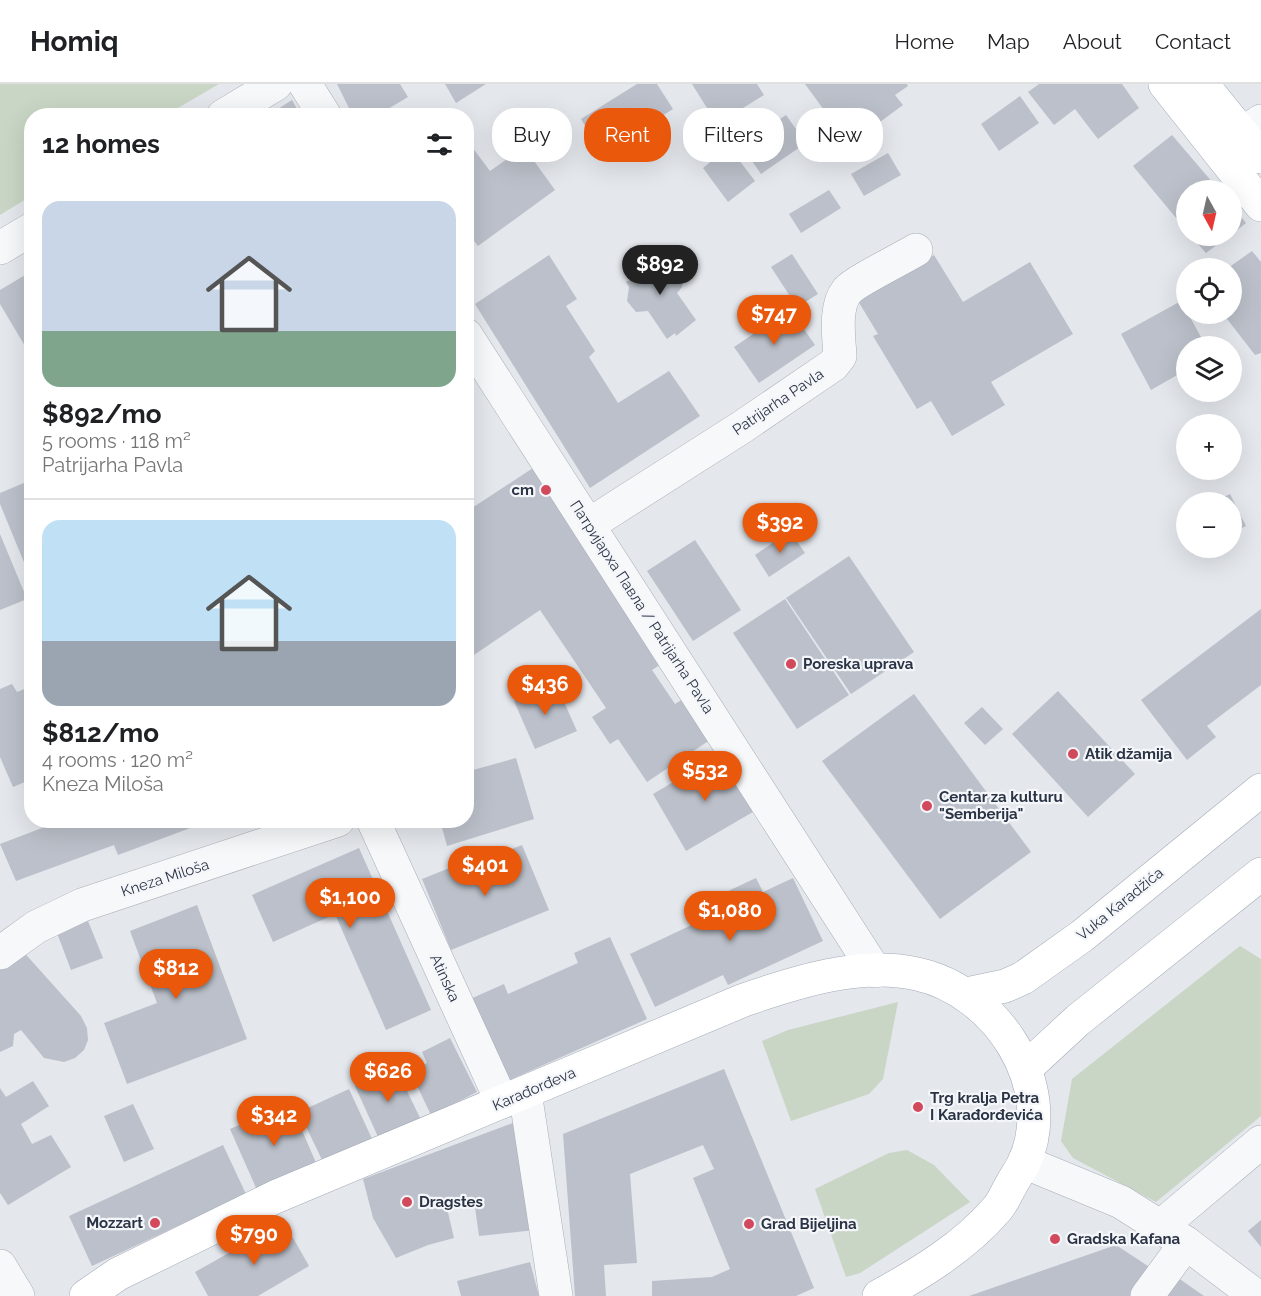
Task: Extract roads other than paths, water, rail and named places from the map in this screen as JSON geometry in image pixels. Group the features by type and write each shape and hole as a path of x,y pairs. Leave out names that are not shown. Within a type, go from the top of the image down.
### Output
{"main road":[{"path":"1165,84 1245,141"},
{"path":"1202,84 1245,141 1261,205"},
{"name":"Vuka Karadžića","path":"967,994 1005,986 1023,978 1082,936 1261,790"},
{"path":"1025,1069 1062,1032 1261,874"},
{"name":"Karađorđeva","path":"86,1296 118,1274 275,1197 744,1000 794,982 875,971 915,973 932,978 967,994 993,1016 1012,1042 1025,1069 1031,1096 1032,1124 1024,1162 997,1209 934,1264 879,1296"}],"street":[{"path":"236,108 276,84"},
{"path":"305,84 321,108"},
{"path":"0,248 24,234"},
{"name":"Patrijarha Pavla","path":"590,524 742,427 833,365 840,356 841,306 847,291 916,250"},
{"name":"Патријарха Павла / Patrijarha Pavla","path":"474,347 590,524 875,971"},
{"name":"Kneza Miloša","path":"0,953 36,927 82,905 314,828"},
{"name":"Atinska","path":"377,828 513,1097 556,1296"},
{"path":"1147,1296 1174,1235 1261,1142"},
{"path":"1024,1162 1121,1202 1174,1235 1257,1296"},
{"path":"0,1266 18,1296"}],"place":[{"name":"cm","path":"546,490"},
{"name":"Poreska uprava","path":"791,664"},
{"name":"Atik džamija","path":"1073,754"},
{"name":"Centar za kulturu \"Semberija\"","path":"927,806"},
{"name":"Trg kralja Petra I Karađorđevića","path":"918,1107"},
{"name":"Dragstes","path":"407,1202"},
{"name":"Mozzart","path":"155,1223"},
{"name":"Grad Bijeljina","path":"749,1224"},
{"name":"Gradska Kafana","path":"1055,1239"}]}
